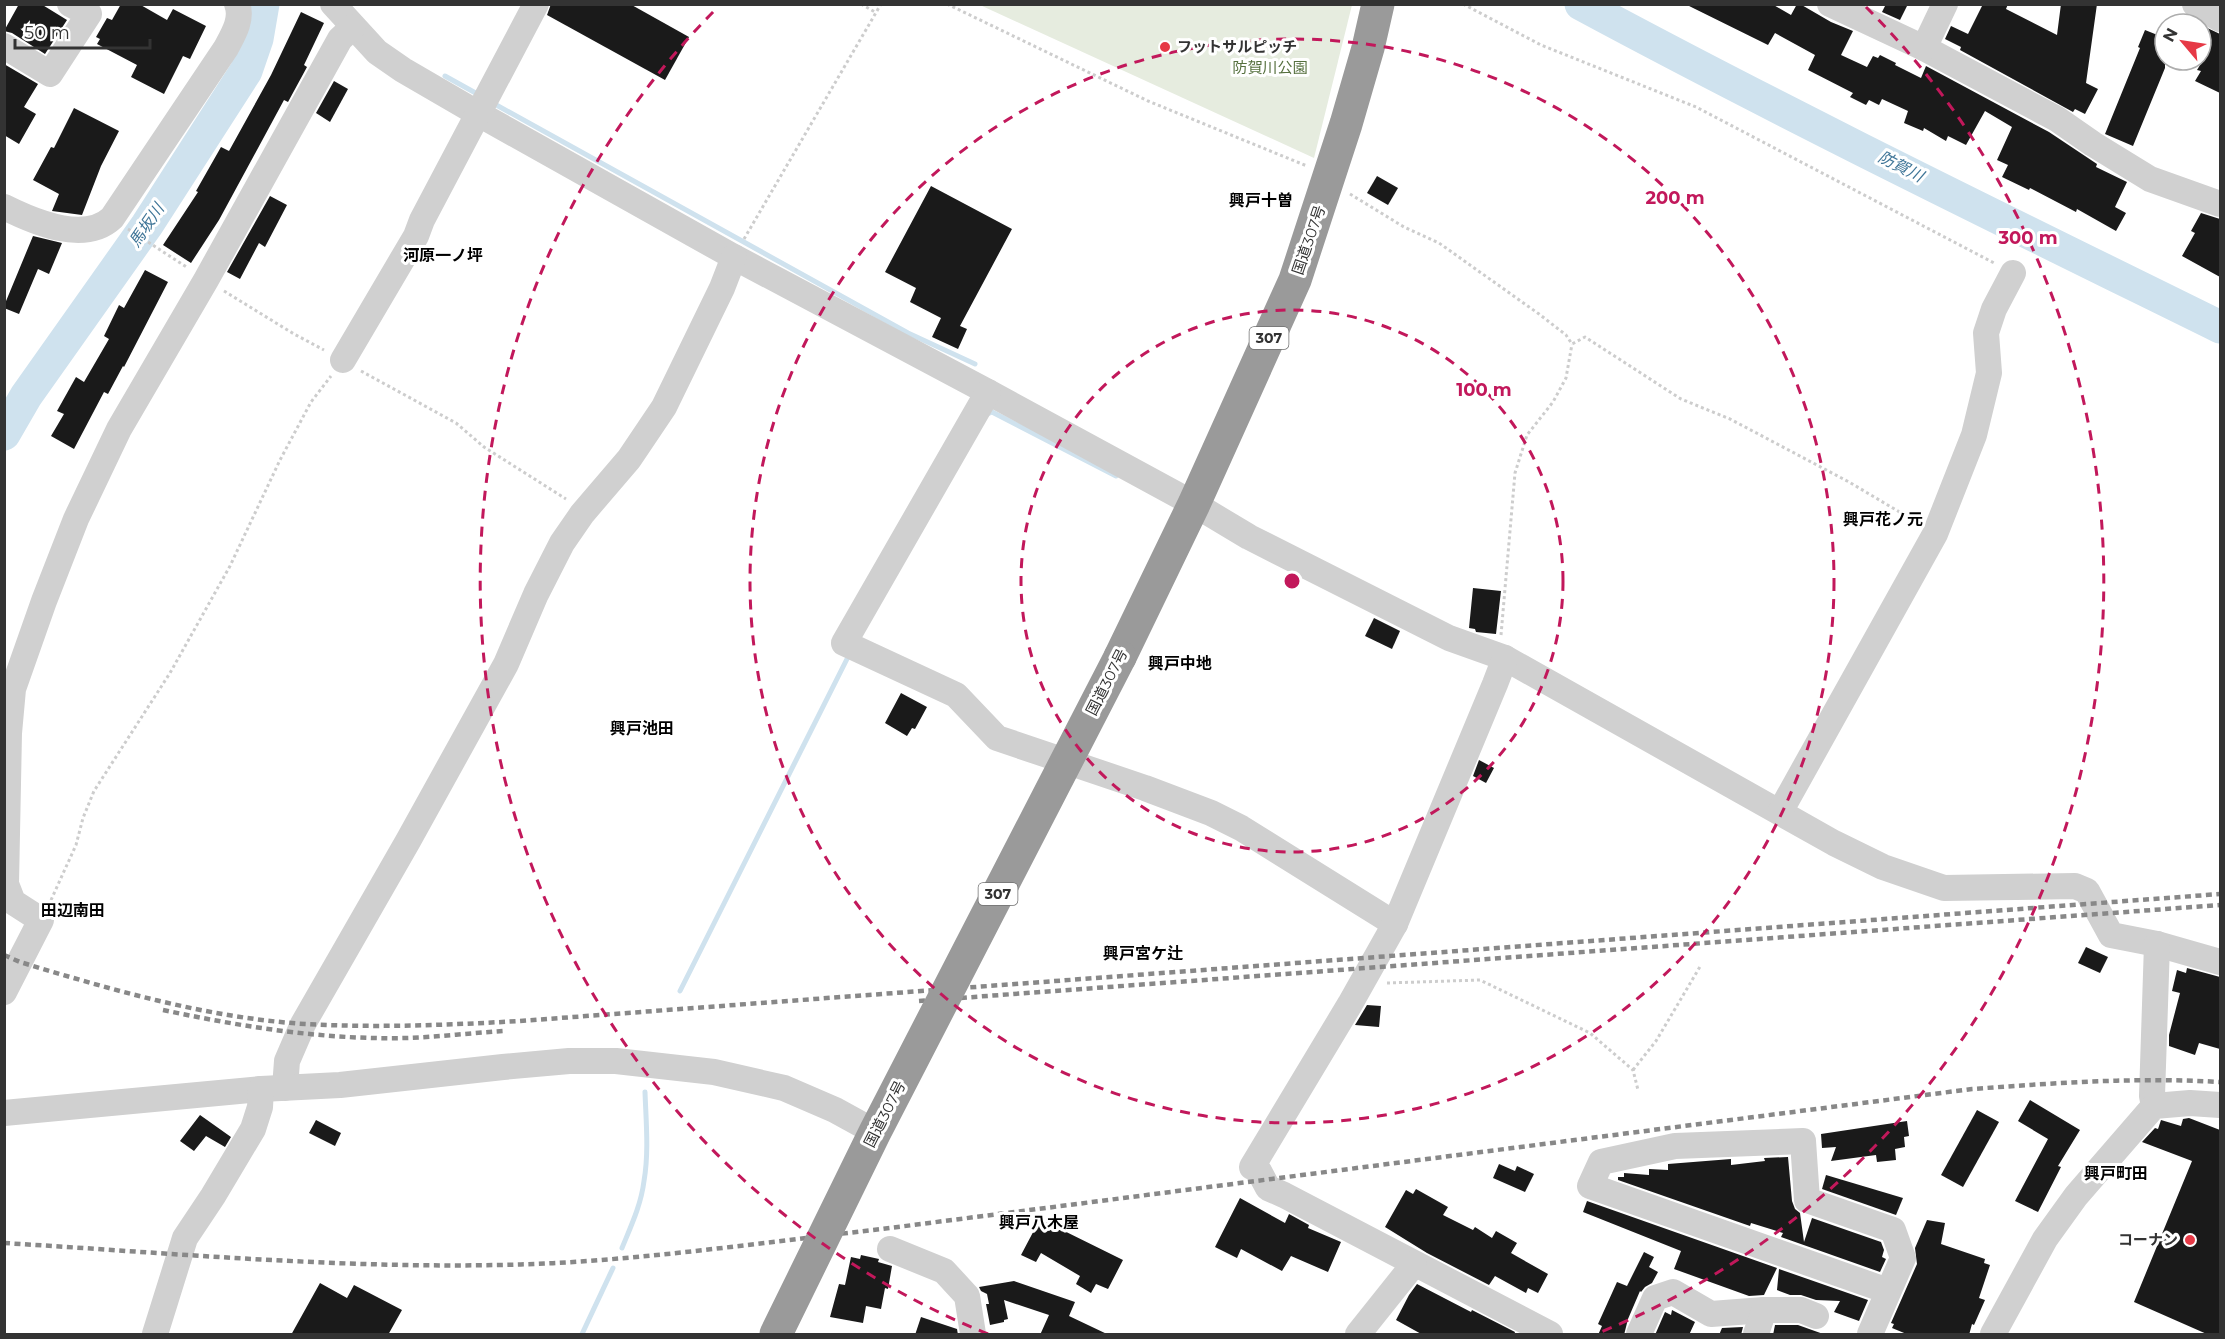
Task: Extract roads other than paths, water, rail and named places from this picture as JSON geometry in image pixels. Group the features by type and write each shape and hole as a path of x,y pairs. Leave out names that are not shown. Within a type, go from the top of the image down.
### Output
{"highway":[{"name":"国道307号","path":"776,1335 875,1132 1120,657 1194,504 1295,280 1329,180 1368,48 1378,4"}],"street":[{"path":"4,46 50,74 89,14 70,4"},
{"path":"4,207 28,219 48,225 82,231 103,226 112,218 226,48 237,27 240,10 237,4"},
{"path":"333,4 377,52 403,70 734,257 988,392 1194,504 1249,537 1449,639 1500,656 1834,843 1883,867 1944,888 2075,886 2087,891 2111,935 2157,944 2220,962"},
{"path":"343,360 416,236 477,113 536,4"},
{"path":"1830,4 1924,48 2057,119 2093,144 2150,178 2220,204"},
{"path":"1924,48 1945,4"},
{"path":"2196,5 2220,19"},
{"path":"4,992 41,920 13,902 6,884 9,733 13,689 44,601 72,530 119,429 340,39 353,27"},
{"path":"155,1335 185,1238 253,1129 260,1107 273,1089 303,1024 506,664 536,594 562,543 582,514 629,459 664,407 722,288 734,257"},
{"path":"1780,812 1935,534 1974,435 1989,373 1986,333 1994,309 2013,273"},
{"path":"988,392 844,643 956,695 997,738 1156,792 1211,813 1241,828 1395,924"},
{"path":"1500,656 1496,684 1395,924 1252,1167 1259,1171 1268,1188 1550,1335"},
{"path":"2154,1106 2152,1096 2157,944"},
{"path":"4,1113 340,1085 569,1061 616,1060 714,1072 784,1088 835,1110 875,1132"},
{"path":"1993,1335 2045,1239 2076,1196 2154,1106 2190,1103 2220,1105"},
{"path":"1870,1335 1903,1258 1893,1230 1807,1200 1803,1141 1675,1146 1601,1162 1590,1186 1888,1292"},
{"path":"890,1249 944,1271 967,1296 973,1335"},
{"path":"1358,1335 1414,1264"},
{"path":"1639,1335 1655,1298 1673,1292 1711,1314 1801,1310 1816,1316"},
{"path":"1756,1335 1764,1310"}],"waterway":[{"name":"馬坂川","path":"4,434 26,396 147,225 246,71 257,39 263,4"},
{"name":"防賀川","path":"1581,4 1819,128 2220,327"},
{"path":"445,76 481,96"},
{"path":"491,102 908,333 975,364"},
{"path":"985,415 992,412 1116,476"},
{"path":"680,991 850,653"},
{"path":"622,1248 638,1207 646,1170 645,1092"},
{"path":"582,1334 613,1268"}],"railway":[{"path":"4,955 90,983 232,1016 305,1024 412,1026 520,1021 2220,894"},
{"path":"919,1001 2220,905"},
{"path":"163,1010 254,1027 345,1037 406,1038 503,1031"},
{"path":"4,1243 350,1264 557,1263 679,1253 882,1229 1972,1089 2127,1080 2220,1082"}],"place":[{"name":"フットサルピッチ","path":"1165,47"},
{"name":"コーナン","path":"2190,1240"}],"district":[{"name":"興戸十曽","path":"1261,200"},
{"name":"河原一ノ坪","path":"443,255"},
{"name":"興戸花ノ元","path":"1883,519"},
{"name":"興戸中地","path":"1180,663"},
{"name":"興戸池田","path":"642,728"},
{"name":"田辺南田","path":"73,910"},
{"name":"興戸宮ケ辻","path":"1143,953"},
{"name":"興戸町田","path":"2116,1173"},
{"name":"興戸八木屋","path":"1039,1222"}],"park label":[{"name":"防賀川公園","path":"1270,68"}]}
